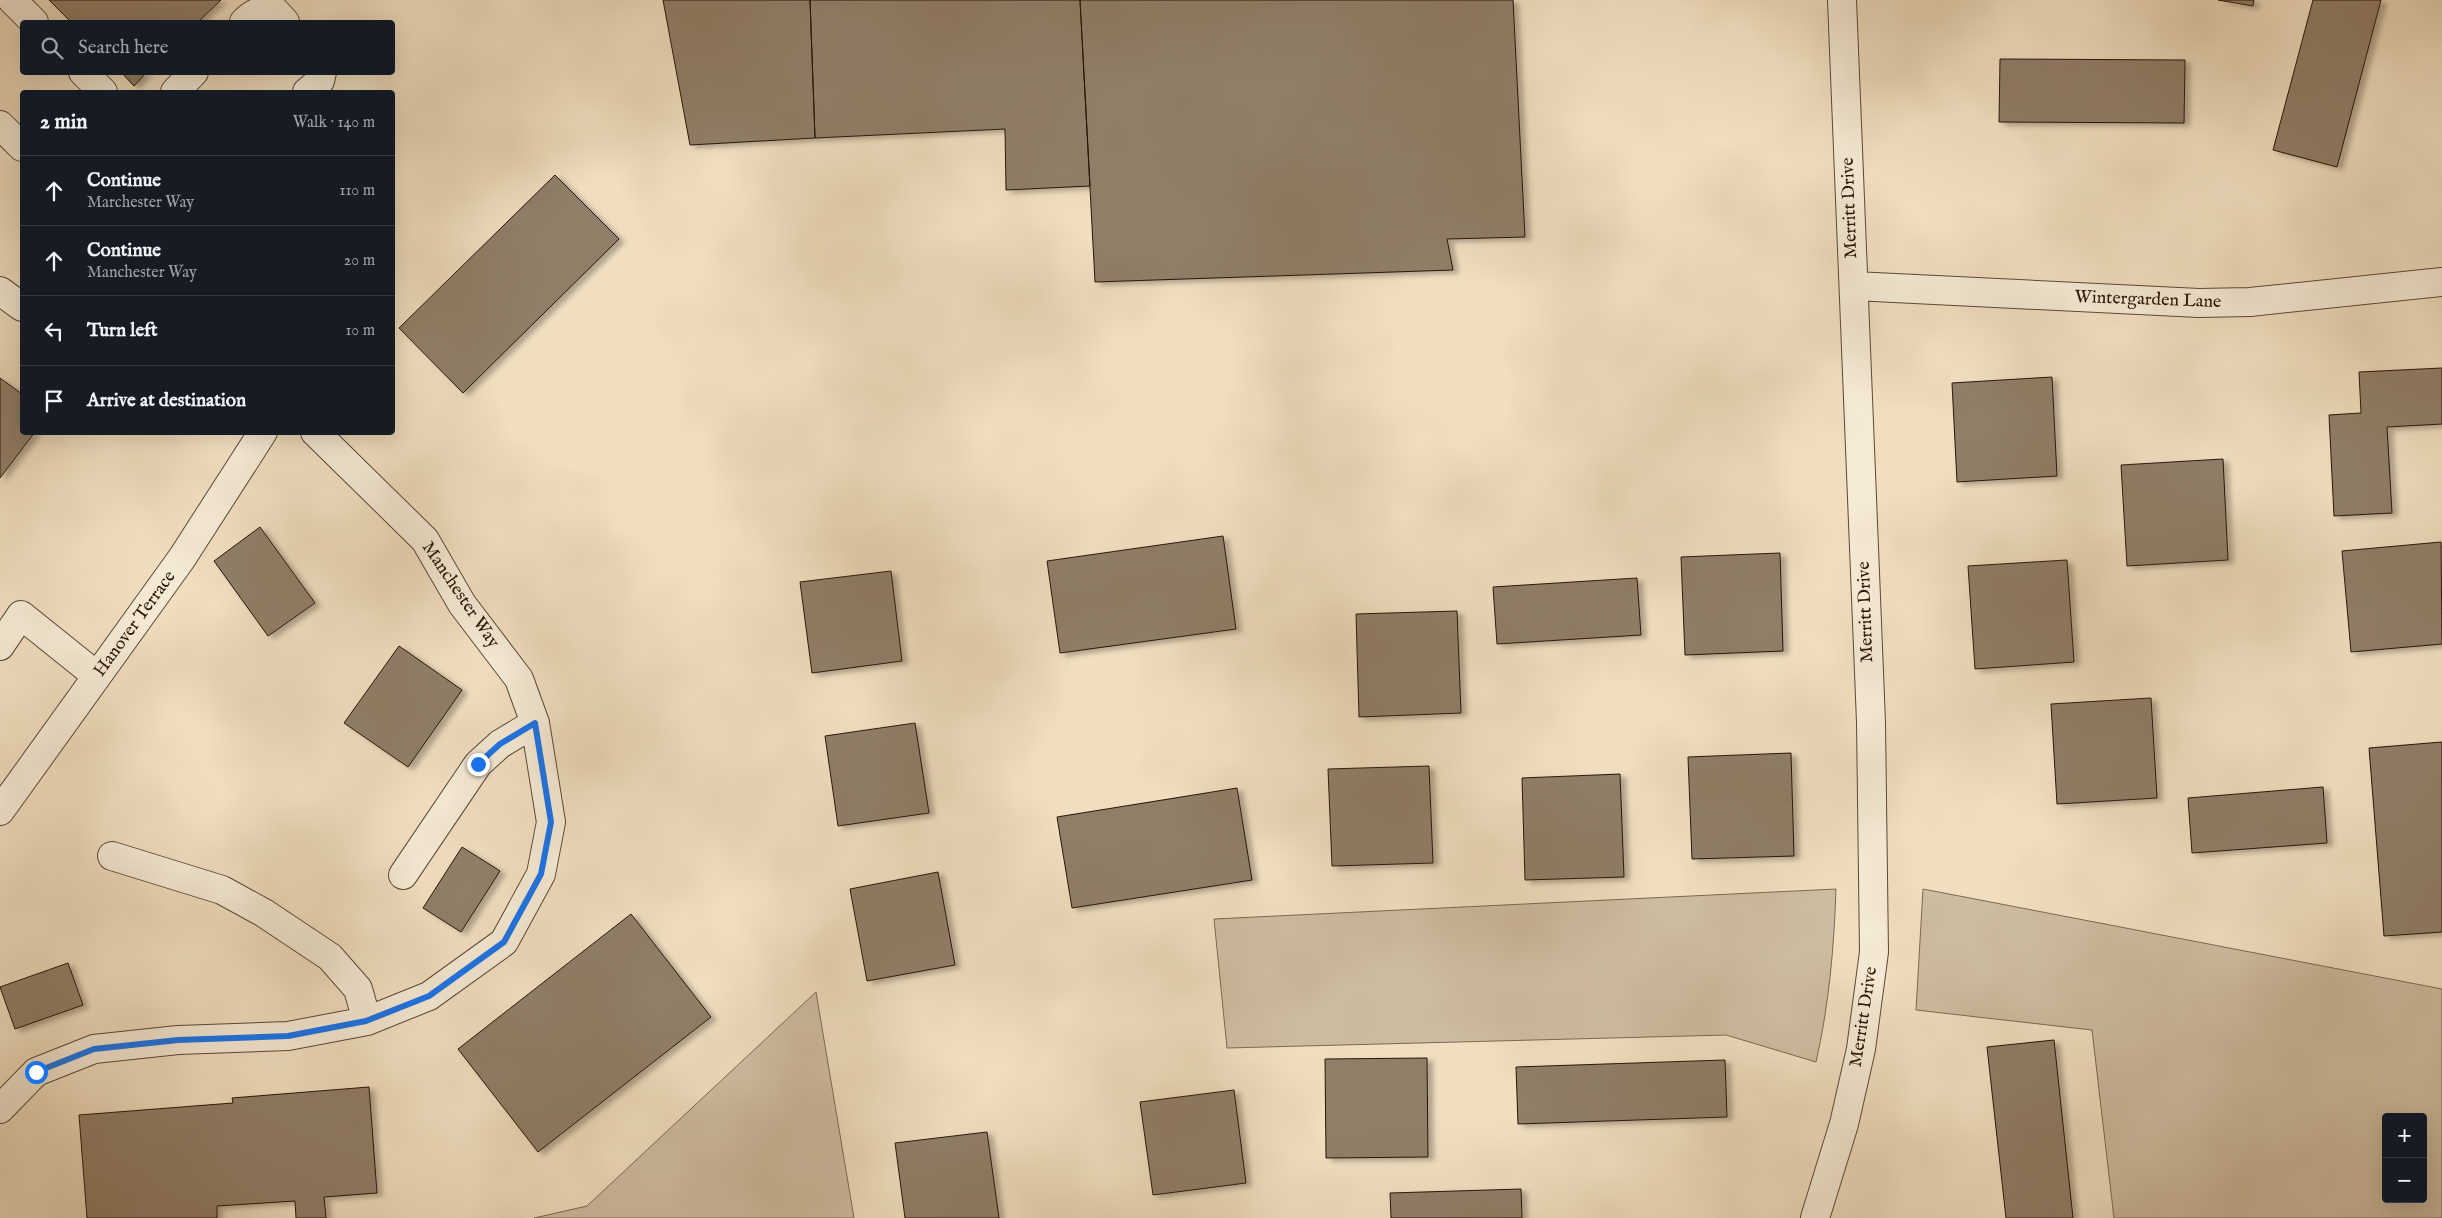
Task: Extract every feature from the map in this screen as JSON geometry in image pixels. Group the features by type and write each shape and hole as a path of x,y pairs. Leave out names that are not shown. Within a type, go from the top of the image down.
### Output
{"street":[{"path":"12,0 32,20"},
{"name":"Merritt Drive","path":"1815,1218 1844,1124 1857,1068 1874,952 1871,722 1842,0"},
{"path":"246,20 252,14 261,10 275,11 283,20"},
{"path":"86,75 101,90"},
{"path":"176,90 191,75"},
{"path":"309,90 320,81 321,75"},
{"path":"0,125 20,145"},
{"name":"Wintergarden Lane","path":"1854,286 2199,304 2250,302 2442,282"},
{"path":"0,291 20,306"},
{"name":"Hanover Terrace","path":"0,811 182,558 261,435"},
{"name":"Manchester Way","path":"318,435 425,540 462,604 519,679 535,723 551,822 541,874 504,942 429,996 366,1021"},
{"path":"0,646 21,616 97,676"},
{"path":"403,875 478,764 500,744 535,723"},
{"path":"0,1109 36,1072 94,1049 178,1040 288,1036 366,1021 358,989 330,957 264,913 222,890 112,856"}],"shaded area":[{"path":"1836,889 1830,976 1816,1062 1726,1035 1227,1048 1214,919"},
{"path":"1923,889 2442,989 2442,1218 2114,1218 2092,1030 1916,1010"},
{"path":"816,992 854,1218 534,1218 587,1206"}],"building":[{"path":"49,0 221,0 200,20 69,20"},
{"path":"663,0 810,0 815,138 690,145"},
{"path":"810,0 1080,0 1090,186 1006,190 1005,129 815,138"},
{"path":"1080,0 1513,0 1525,237 1447,239 1453,270 1095,282"},
{"path":"2218,0 2254,0 2253,6"},
{"path":"2313,0 2381,0 2337,167 2273,150"},
{"path":"2000,59 2185,60 2184,123 1999,122"},
{"path":"124,75 144,75 134,86"},
{"path":"555,175 619,239 463,393 399,328"},
{"path":"2442,368 2442,424 2387,427 2392,513 2334,516 2329,415 2361,413 2359,372"},
{"path":"2052,377 2057,476 1957,482 1952,383"},
{"path":"0,378 20,393 20,435 33,435 0,478"},
{"path":"2223,459 2228,560 2127,566 2121,465"},
{"path":"260,527 315,603 268,636 214,561"},
{"path":"1223,536 1236,629 1060,653 1047,561"},
{"path":"2441,542 2442,644 2351,652 2342,551"},
{"path":"1780,553 1783,651 1685,655 1681,557"},
{"path":"2067,560 2074,662 1975,669 1968,566"},
{"path":"891,571 902,661 812,673 800,582"},
{"path":"1637,578 1641,635 1497,644 1493,587"},
{"path":"1457,611 1461,713 1359,717 1356,614"},
{"path":"399,646 462,690 408,767 344,723"},
{"path":"2151,698 2157,798 2057,804 2051,704"},
{"path":"915,723 929,813 838,826 825,736"},
{"path":"2442,742 2442,932 2384,936 2369,748"},
{"path":"1791,753 1794,856 1692,859 1688,757"},
{"path":"1429,766 1433,863 1332,866 1328,769"},
{"path":"1620,774 1624,877 1525,880 1522,778"},
{"path":"2323,787 2327,843 2192,853 2188,798"},
{"path":"1237,788 1252,880 1072,908 1057,817"},
{"path":"462,847 500,871 461,932 423,908"},
{"path":"938,872 955,965 867,981 850,889"},
{"path":"631,914 711,1017 538,1152 458,1049"},
{"path":"68,963 83,1005 15,1029 0,987"},
{"path":"2054,1040 2073,1218 2006,1218 1987,1047"},
{"path":"1427,1058 1428,1157 1326,1158 1325,1059"},
{"path":"1725,1060 1727,1117 1518,1124 1516,1067"},
{"path":"369,1087 377,1193 324,1197 326,1218 296,1218 295,1201 217,1206 217,1218 87,1218 79,1115 233,1103 232,1098"},
{"path":"1234,1090 1246,1183 1153,1195 1140,1102"},
{"path":"987,1132 999,1218 905,1218 895,1143"},
{"path":"1521,1189 1522,1218 1391,1218 1390,1193"}],"route":[{"path":"36,1072 94,1049 178,1040 288,1036 366,1021 429,996 504,942 541,874 551,822 535,723 500,744 478,764"}]}
